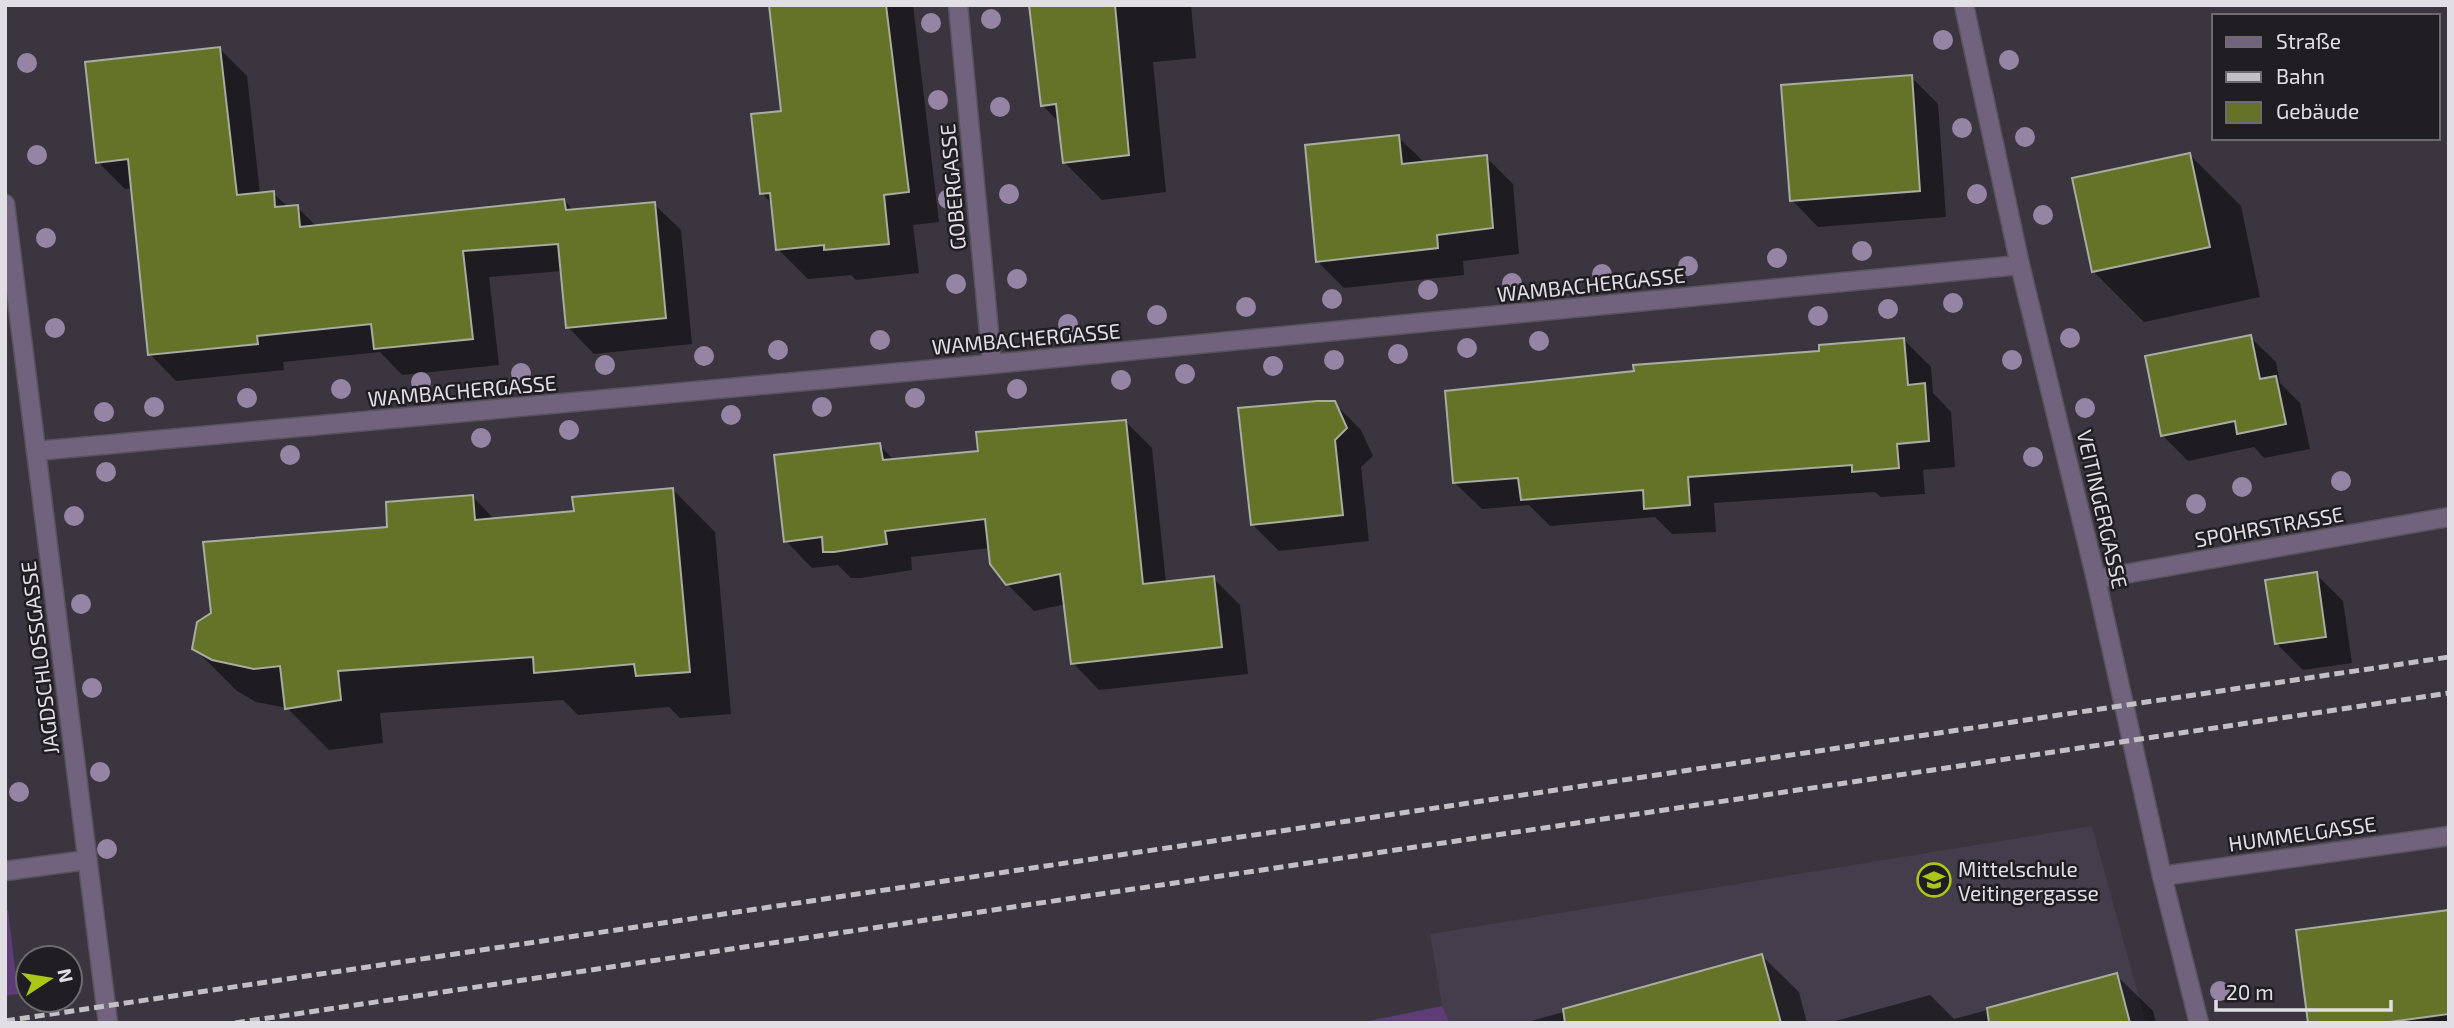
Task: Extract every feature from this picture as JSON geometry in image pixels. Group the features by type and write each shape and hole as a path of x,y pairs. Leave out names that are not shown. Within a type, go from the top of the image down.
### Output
{"street":[{"name":"GOBERGASSE","path":"958,5 992,364"},
{"name":"VEITINGERGASSE","path":"1964,5 2020,265 2096,579 2162,876 2199,1023"},
{"name":"JAGDSCHLOSSGASSE","path":"5,204 108,1023"},
{"name":"WAMBACHERGASSE","path":"37,451 992,364 2020,265"},
{"name":"SPOHRSTRASSE","path":"2096,579 2449,517"},
{"name":"HUMMELGASSE","path":"2162,876 2449,836"},
{"path":"5,871 87,860"}],"shaded area":[{"name":"Mittelschule Veitingergasse","path":"2092,826 2146,1023 1450,1023 1442,1006 1430,934"},
{"path":"5,910 8,910 14,960 14,995 5,996"},
{"path":"1442,1006 1450,1023 1359,1023"}],"building":[{"path":"769,5 886,5 909,192 884,195 889,244 824,250 824,245 776,250 770,193 760,194 751,114 781,111"},
{"path":"1029,5 1115,5 1129,155 1063,163 1056,104 1041,106"},
{"path":"220,47 237,195 274,191 275,207 298,205 300,227 564,199 566,210 655,202 666,318 566,328 558,244 463,251 473,339 374,349 371,324 257,336 258,344 148,355 128,159 96,163 85,62"},
{"path":"1912,75 1920,191 1790,201 1781,85"},
{"path":"1399,135 1402,164 1487,155 1493,228 1437,235 1438,248 1316,262 1305,145"},
{"path":"2190,153 2210,247 2092,272 2072,178"},
{"path":"2251,335 2260,379 2276,376 2286,424 2237,434 2235,421 2161,436 2145,356"},
{"path":"1904,338 1908,385 1925,383 1929,441 1897,444 1899,468 1852,472 1852,465 1688,477 1690,505 1644,509 1643,490 1521,500 1518,478 1453,483 1445,391 1634,371 1633,365 1819,351 1819,345"},
{"path":"1335,401 1347,428 1335,440 1343,515 1251,525 1238,408"},
{"path":"1126,420 1143,584 1214,576 1222,647 1071,664 1060,574 1006,585 990,564 985,519 885,531 887,544 834,552 823,552 822,537 784,542 774,455 880,443 883,460 978,451 976,432"},
{"path":"673,488 690,672 636,676 634,664 534,673 533,657 338,671 341,700 285,709 280,666 254,669 212,660 192,649 197,622 211,613 203,542 387,527 386,502 473,495 475,520 574,511 572,497"},
{"path":"2317,572 2326,637 2275,644 2265,580"},
{"path":"2449,910 2449,1014 2382,1023 2308,1023 2296,930"},
{"path":"1762,954 1781,1023 1565,1023 1563,1009"},
{"path":"2117,973 2130,1023 1989,1023 1987,1008"}],"railway":[{"path":"5,1021 2449,657"},
{"path":"235,1023 2449,693"}],"place":[{"name":"Mittelschule Veitingergasse","path":"1934,880"}]}
